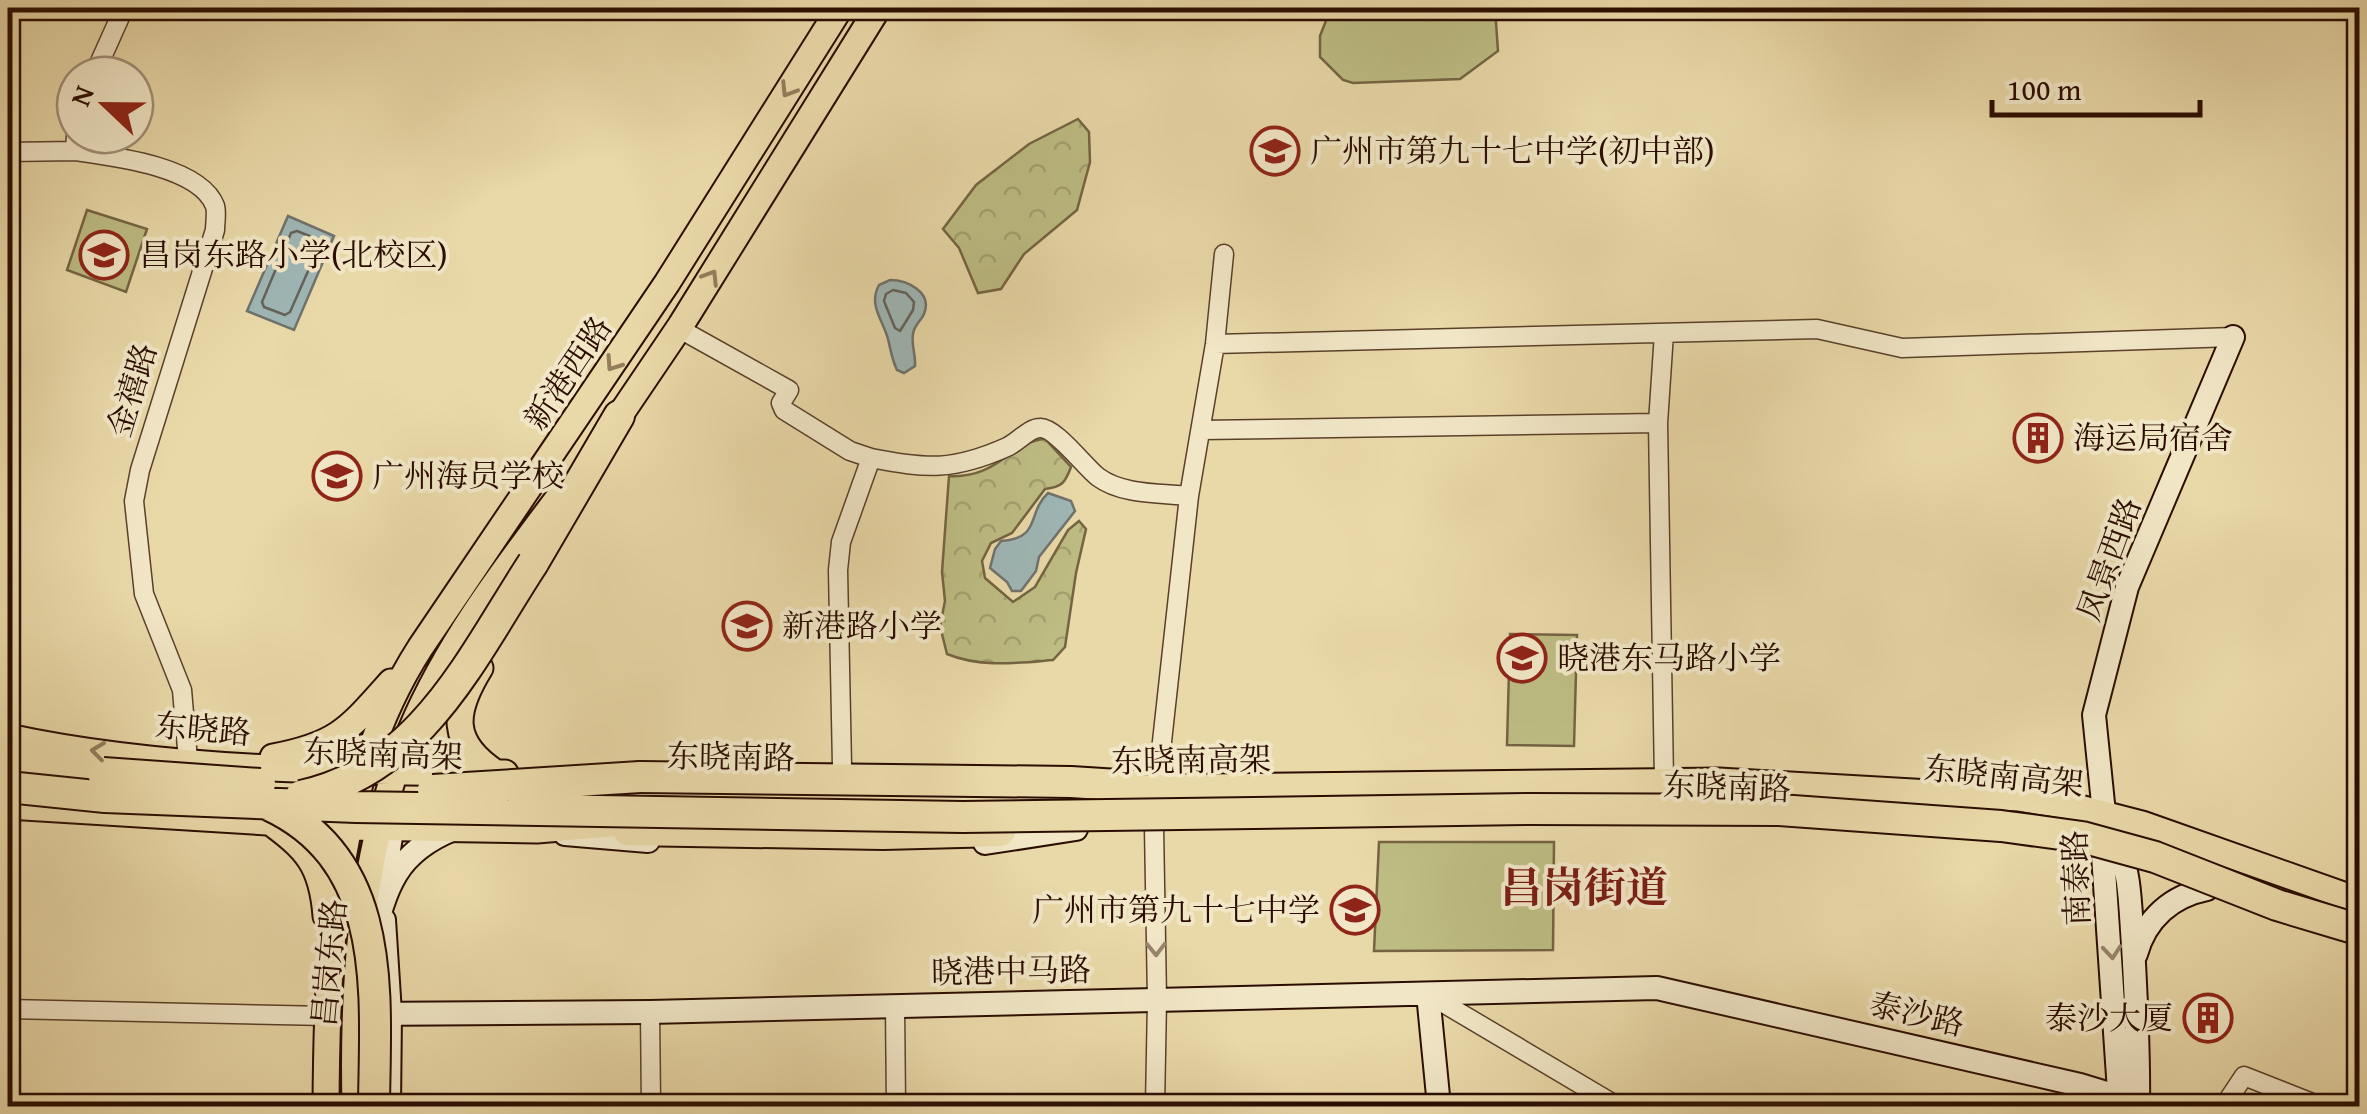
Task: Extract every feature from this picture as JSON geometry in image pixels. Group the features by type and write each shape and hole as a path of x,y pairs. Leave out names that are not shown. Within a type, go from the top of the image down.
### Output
{"highway":[{"path":"244,814 326,791 372,770 406,744 446,697 533,563 619,416"},
{"name":"东晓南高架","path":"10,762 105,797 244,814 389,794 966,798 1690,789 1792,792 2017,808 2083,819 2154,838 2360,912"},
{"name":"东晓南高架","path":"10,762 103,773 389,794 964,818 1551,809 1779,810 2002,826 2082,837 2154,857 2277,905 2360,930"},
{"path":"103,773 200,784 248,796 296,820 324,846 358,900 372,952 374,1106"},
{"path":"389,794 640,777 1071,782 1146,787"},
{"path":"389,794 628,830 908,834 1076,829"}],"main road":[{"name":"新港西路","path":"389,794 387,712 420,648 667,283 840,8"},
{"name":"新港西路","path":"350,831 389,794 414,722 439,674 491,591 678,328 878,8"},
{"path":"496,773 476,760 459,726 458,714 466,691 583,502 619,416"},
{"path":"226,764 303,751 340,736 420,648"},
{"path":"387,712 414,722"},
{"name":"东晓路","path":"10,762 79,749 226,764 389,794"},
{"path":"576,772 648,789"},
{"name":"东晓南路","path":"389,794 496,773 576,772"},
{"name":"东晓南路","path":"389,794 548,798 648,789 1040,793 1146,787 1664,781 1831,786 2001,797 2104,813 2360,900"},
{"path":"8,806 77,813 244,814 350,831 389,794"},
{"name":"东晓南路","path":"389,794 458,828 537,830 620,823 969,822 1076,829 1496,816 1707,817 2012,838 2114,858 2360,942"},
{"name":"昌岗东路","path":"355,1106 358,954 389,794"},
{"path":"244,814 306,850 317,869 324,885 330,964"},
{"name":"昌岗东路","path":"326,1106 330,964 350,831"}],"street":[{"path":"103,55 124,8"},
{"path":"8,152 55,146"},
{"name":"金禧路","path":"113,155 180,176 200,186 215,206 214,230 140,470 134,501 144,594 182,690 188,760"},
{"path":"1146,787 1215,344 1224,254"},
{"path":"678,328 789,390 781,403 784,410 850,452 902,464 953,467 980,459 1014,444 1034,429 1043,428 1052,431 1104,482 1120,488 1189,496"},
{"path":"1215,344 1816,329 1902,348 2233,337"},
{"path":"1664,332 1658,422 1664,781"},
{"name":"凤景西路","path":"2104,813 2094,715 2127,587 2233,337"},
{"path":"1201,430 1658,422"},
{"path":"842,766 838,570 841,542 871,458"},
{"path":"226,764 244,814"},
{"name":"东晓南路","path":"576,772 686,764 1036,767 1146,787"},
{"path":"619,792 616,803 620,823"},
{"path":"389,794 382,904 390,1013 389,1106"},
{"name":"南泰路","path":"2104,813 2134,962 2133,1103"},
{"path":"355,1014 389,886 419,846 458,828"},
{"path":"1154,828 1155,1106"},
{"name":"东晓南路","path":"537,830 628,841 966,844 1076,829"},
{"name":"南泰路","path":"2114,858 2133,1103"},
{"path":"2134,962 2140,938 2164,909 2190,893 2207,890"},
{"name":"晓港中马路","path":"355,1014 650,1012 1640,988 1669,991"},
{"name":"泰沙路","path":"1669,991 2014,1069 2133,1103"},
{"path":"1428,994 1439,1106"},
{"path":"1428,994 1617,1106"},
{"path":"895,1006 896,1106"},
{"path":"8,1009 327,1016"},
{"path":"650,1012 651,1106"},
{"path":"2224,1106 2244,1076 2320,1106"}],"green space":[{"path":"1331,8 1495,8 1498,51 1460,79 1353,83 1343,80 1320,57 1320,36"},
{"path":"1078,119 1089,132 1090,162 1077,210 1024,254 1001,289 978,293 959,248 943,229 976,185 1029,144"},
{"path":"87,210 147,229 126,292 67,270"},
{"path":"1045,439 1071,467 1067,477 1059,485 1045,489 1012,533 991,543 982,561 985,578 1013,602 1035,587 1068,530 1079,521 1086,529 1065,647 1053,660 1013,663 986,663 947,654 940,626 945,601 942,572 949,476 980,472 1023,446"},
{"path":"1510,634 1577,635 1574,746 1507,745"},
{"path":"1379,842 1554,842 1553,950 1374,951"}],"water":[{"path":"288,216 334,236 294,330 247,311"},
{"path":"890,280 911,285 925,299 924,314 913,334 915,366 904,373 895,366 876,306 879,285"},
{"path":"1048,493 1071,501 1075,511 1039,557 1036,571 1021,591 1012,591 990,568 995,549 1001,541 1014,539 1028,530"}],"place":[{"name":"广州市第九十七中学(初中部)","path":"1275,151"},
{"name":"昌岗东路小学(北校区)","path":"104,255"},
{"name":"海运局宿舍","path":"2038,438"},
{"name":"广州海员学校","path":"337,476"},
{"name":"新港路小学","path":"747,626"},
{"name":"晓港东马路小学","path":"1522,658"},
{"name":"广州市第九十七中学","path":"1355,910"},
{"name":"泰沙大厦","path":"2208,1018"}],"district":[{"name":"昌岗街道","path":"1584,887"}]}
